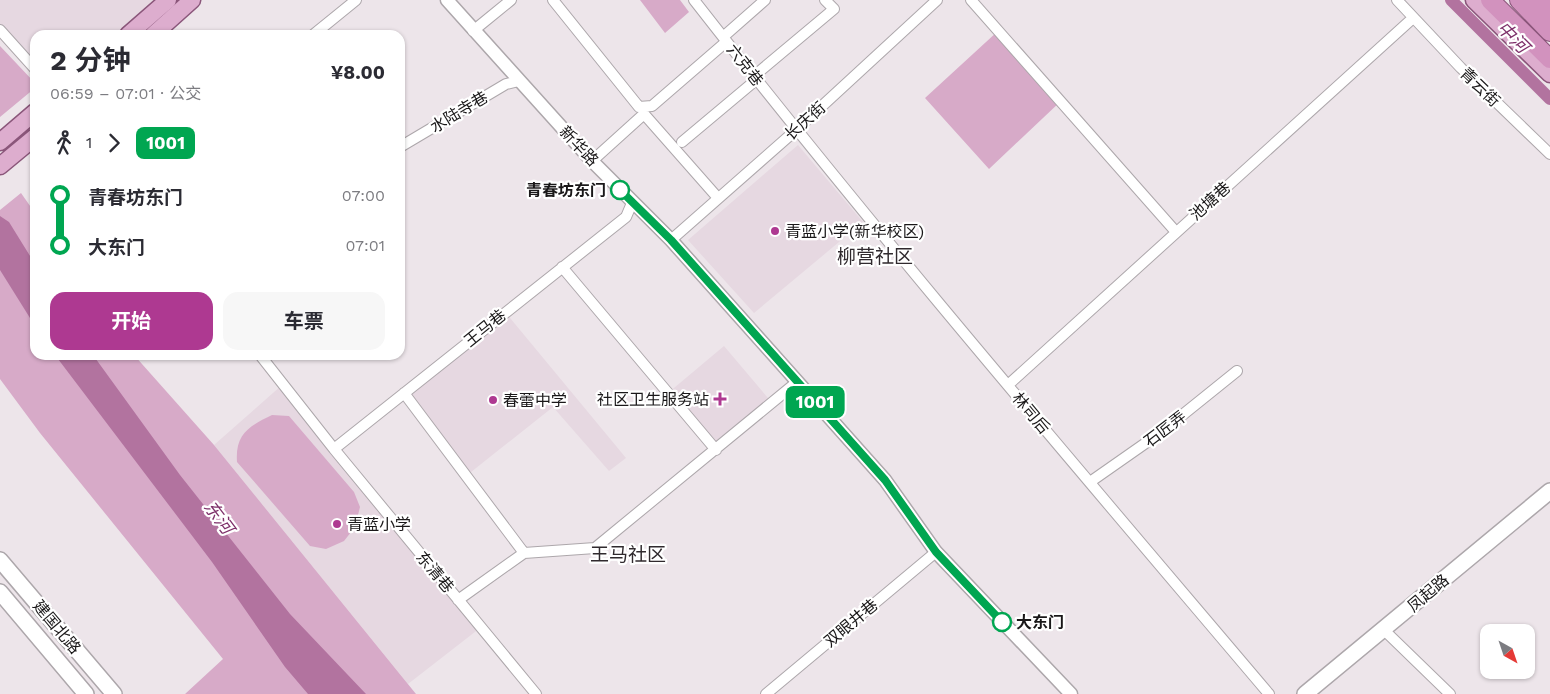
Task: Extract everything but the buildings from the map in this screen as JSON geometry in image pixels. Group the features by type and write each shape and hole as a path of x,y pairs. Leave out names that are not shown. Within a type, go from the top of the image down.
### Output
{"highway":[{"path":"1490,0 1550,59"},
{"path":"1519,0 1550,32"},
{"path":"1539,0 1550,11"}],"main road":[{"path":"134,30 168,0"},
{"path":"159,30 192,0"},
{"path":"1474,0 1550,74"},
{"path":"1531,0 1550,20"},
{"path":"0,142 30,116"},
{"path":"0,166 30,141"},
{"name":"凤起路","path":"1306,694 1550,491"},
{"name":"建国北路","path":"0,560 114,694"},
{"name":"建国北路","path":"0,592 86,694"}],"street":[{"path":"319,30 356,0"},
{"name":"新华路","path":"447,0 592,161 671,240 885,480 936,552 1071,694"},
{"path":"473,31 511,0"},
{"path":"553,0 639,107 652,106 765,0"},
{"name":"六克巷","path":"694,0 796,130"},
{"path":"682,142 756,80 760,71 834,9 826,0"},
{"name":"长庆街","path":"671,240 796,130 936,0"},
{"path":"971,0 1176,232"},
{"name":"青云街","path":"1397,0 1461,68 1550,154"},
{"name":"池塘巷","path":"1008,385 1413,18"},
{"path":"0,30 30,63"},
{"name":"水陆寺巷","path":"405,144 506,84 519,82"},
{"path":"592,161 644,114 718,198"},
{"name":"林司后","path":"796,130 1269,694"},
{"name":"王马巷","path":"334,449 626,217 632,203"},
{"path":"562,267 716,450"},
{"name":"东清巷","path":"264,360 334,449 536,694"},
{"name":"石匠弄","path":"1090,482 1160,433 1237,370"},
{"path":"458,600 524,553 594,548 797,382"},
{"path":"404,393 524,553"},
{"name":"双眼井巷","path":"766,694 936,552"},
{"path":"1384,630 1450,694"}],"shaded area":[{"path":"0,0 168,0 134,30 30,30 30,63 0,30"},
{"path":"640,0 680,0 689,12 665,33"},
{"path":"998,31 1061,101 989,169 925,98"},
{"path":"0,46 30,78 30,92 0,117"},
{"name":"青蓝小学(新华校区)","path":"798,145 863,222 754,313 688,240"},
{"path":"21,193 30,206 30,360 138,360 214,445 416,694 185,694 223,659 40,433 0,379 0,210"},
{"path":"0,216 9,222 30,256 30,318 0,270"},
{"name":"春蕾中学","path":"505,312 626,458 609,471 553,407 466,476 404,393"},
{"name":"社区卫生服务站","path":"724,346 773,404 716,450 668,393"},
{"path":"59,360 97,360 180,475 290,614 366,694 308,694 285,667 212,562"},
{"name":"青蓝小学","path":"282,385 480,628 408,684 214,445"},
{"path":"272,415 289,416 354,492 360,507 355,527 344,541 326,549 310,546 237,462 238,444 245,432 250,427"}],"waterway":[{"name":"中河","path":"1451,0 1550,99"}],"bus line":[{"name":"1001","path":"620,190 671,240 885,480 936,552 1002,622"}],"place":[{"name":"青春坊东门","path":"620,190"},
{"name":"青蓝小学(新华校区)","path":"775,231"},
{"name":"社区卫生服务站","path":"720,399"},
{"name":"春蕾中学","path":"493,400"},
{"name":"青蓝小学","path":"337,524"},
{"name":"大东门","path":"1002,622"}],"district":[{"name":"柳营社区","path":"875,256"},
{"name":"王马社区","path":"628,554"}],"water label":[{"name":"东河","path":"219,517"}]}
